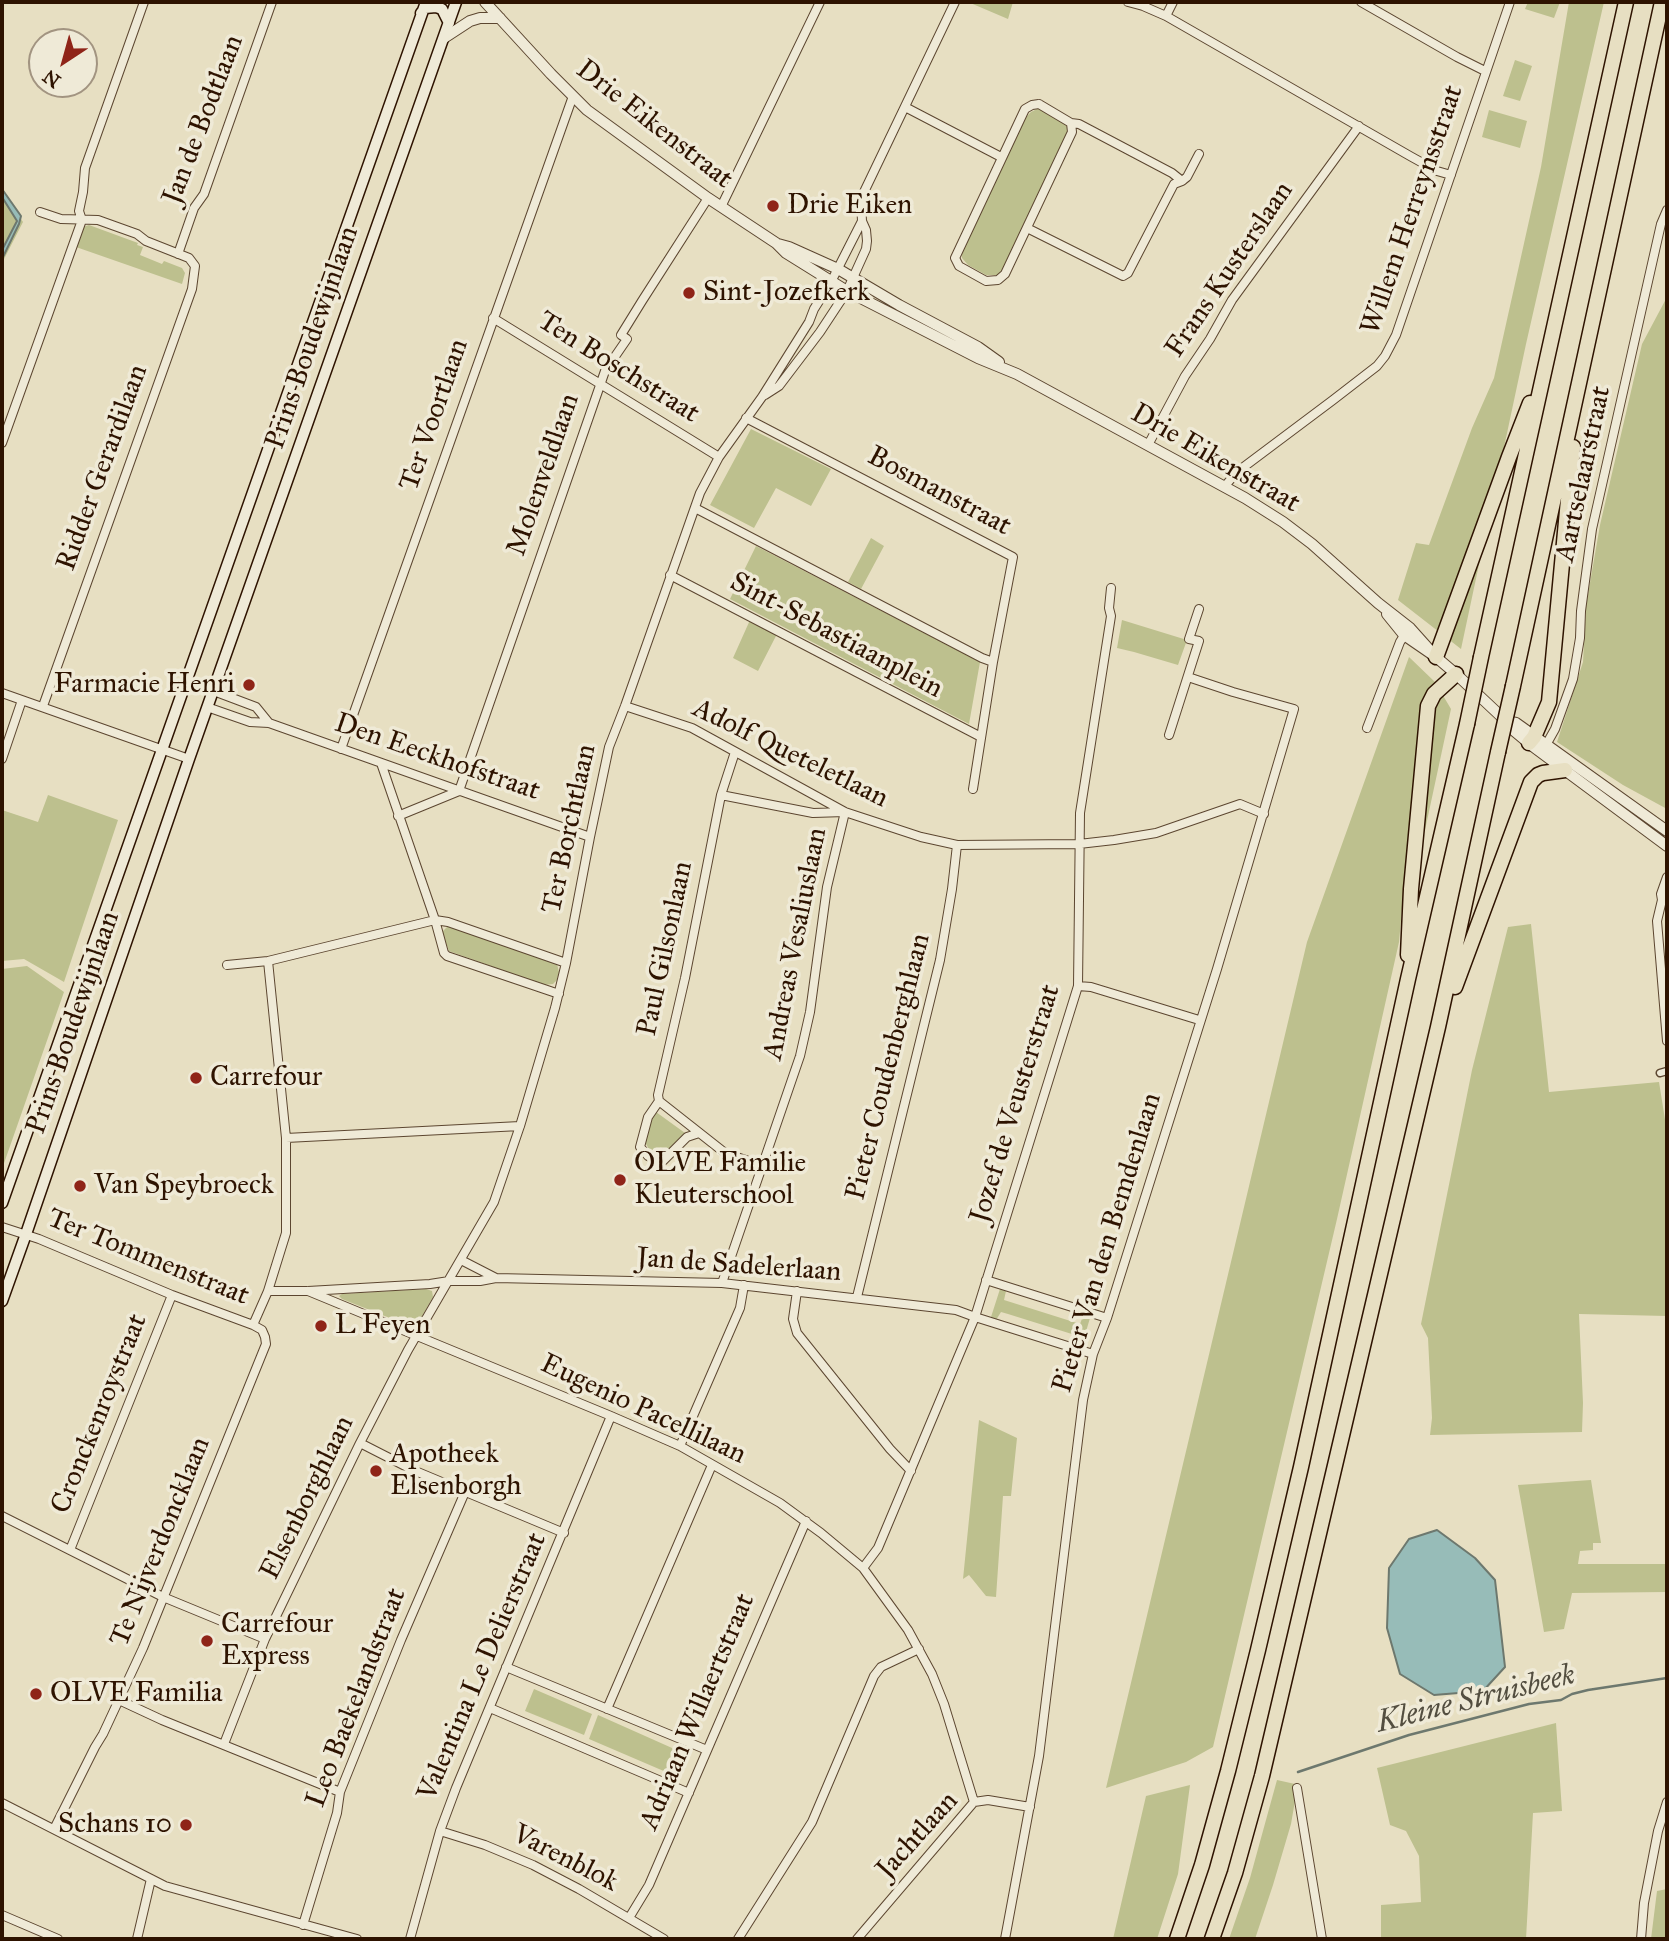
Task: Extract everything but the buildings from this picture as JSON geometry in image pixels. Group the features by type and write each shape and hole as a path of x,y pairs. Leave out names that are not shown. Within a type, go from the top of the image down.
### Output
{"highway":[{"path":"1177,1939 1202,1865 1228,1771 1301,1467 1626,2"},
{"path":"1212,1939 1235,1873 1262,1776 1438,1027 1662,2"},
{"path":"1436,657 1508,457 1545,366"},
{"path":"1536,742 1549,702 1579,386"},
{"path":"1408,979 1408,934 1428,706 1434,694 1456,674"},
{"path":"1438,1027 1531,782 1538,775 1565,770"}],"main road":[{"name":"Prins Boudewijnlaan","path":"2,1301 207,707 216,692 456,2"},
{"path":"424,7 436,6 442,9 449,23"},
{"name":"Prins Boudewijnlaan","path":"2,1203 424,7"}],"street":[{"path":"2,443 82,220 79,211 85,168 144,2"},
{"name":"Jan de Bodtlaan","path":"177,254 194,208 204,194 272,2"},
{"name":"Drie Eikenstraat","path":"485,2 587,110 708,198 776,243 786,253 831,282 978,358 1017,374 1245,498 1283,522 1312,544 1506,721 1516,723 1565,770 1665,845"},
{"path":"721,207 820,2"},
{"path":"862,220 861,202 864,192 955,2"},
{"path":"1128,2 1166,16 1437,171 1451,175"},
{"path":"1166,16 1173,2"},
{"path":"1361,2 1485,71"},
{"name":"Willem Herreynsstraat","path":"1224,487 1237,472 1334,400 1377,366 1385,356 1396,335 1510,2"},
{"path":"444,38 470,21 500,18"},
{"name":"Ter Voortlaan","path":"341,749 573,96"},
{"path":"1071,123 1072,132 1005,274 998,280 986,281 959,266 955,258 1025,109 1032,105 1040,104 1071,123 1079,124 1126,148 1182,181"},
{"path":"905,107 1001,157"},
{"name":"Frans Kusterslaan","path":"1148,445 1185,376 1232,300 1359,126"},
{"path":"1027,228 1123,276 1128,273 1174,184 1187,177 1199,154"},
{"name":"Molenveldlaan","path":"459,791 605,371 627,338 621,335 708,198"},
{"name":"Aartselaarstraat","path":"1536,742 1555,729 1573,679 1592,528 1661,223 1667,210"},
{"path":"40,212 61,219 98,220 137,234 146,241 177,254"},
{"name":"Ter Borchtlaan","path":"449,1281 494,1202 520,1126 559,995 609,747 700,493 719,457 762,397 809,323 862,220"},
{"name":"Ter Borchtlaan","path":"762,397 779,386 820,332 847,290 867,241 862,220"},
{"name":"Drie Eikenstraat","path":"776,243 853,277 978,347 1017,374"},
{"name":"Ridder Gerardilaan","path":"43,706 192,289 195,266 189,258 177,254"},
{"name":"Ten Boschstraat","path":"493,318 719,457"},
{"name":"Bosmanstraat","path":"746,418 1013,557 973,789"},
{"name":"Sint-Sebastiaanplein","path":"695,508 993,662"},
{"name":"Sint-Sebastiaanplein","path":"670,575 981,737"},
{"name":"Jozef de Veusterstraat","path":"863,1568 878,1548 975,1317 1077,986 1080,813 1111,616 1111,588"},
{"path":"1169,735 1199,641 1189,639 1199,609"},
{"path":"1367,728 1407,631"},
{"name":"Pieter Van den Bemdenlaan","path":"1005,1939 1039,1756 1083,1400 1093,1354 1107,1318 1264,814 1294,709 1188,677"},
{"path":"187,681 216,692"},
{"name":"Den Eeckhofstraat","path":"216,692 256,707 269,723"},
{"path":"2,693 189,759"},
{"path":"2,759 22,700"},
{"name":"Adolf Queteletlaan","path":"625,706 692,728 845,812 921,837 957,845 1079,845 1156,833 1240,804 1264,814"},
{"name":"Den Eeckhofstraat","path":"207,707 250,722 269,723 590,836"},
{"name":"Drie Eikenstraat","path":"1536,742 1667,831"},
{"name":"Paul Gilsonlaan","path":"699,1133 687,1137 663,1161 644,1153 640,1147 648,1117 659,1101 658,1095 685,978 721,795 735,752"},
{"path":"381,763 444,953 559,995"},
{"path":"398,816 459,791"},
{"path":"721,795 813,813 845,812"},
{"name":"Andreas Vesaliuslaan","path":"722,1283 800,1056 818,963 827,887 845,812"},
{"name":"Pieter Coudenberghlaan","path":"857,1297 940,960 957,845"},
{"path":"1667,877 1661,894 1665,898 1657,921 1667,1041"},
{"path":"227,965 268,961 435,920 448,922 566,963"},
{"path":"253,1325 268,1291 286,1233 286,1138 268,961"},
{"path":"1077,986 1091,987 1199,1020"},
{"path":"659,1101 724,1153 763,1166"},
{"path":"286,1138 520,1126"},
{"name":"Ter Tommenstraat","path":"2,1227 26,1234 172,1295 253,1325 262,1330 266,1344"},
{"name":"Jan de Sadelerlaan","path":"461,1260 496,1278"},
{"name":"Jan de Sadelerlaan","path":"268,1291 308,1291 496,1278 722,1283 956,1310 1093,1354"},
{"path":"986,1280 1107,1318"},
{"name":"Elsenborghlaan","path":"224,1744 265,1639 360,1443 391,1381 449,1281"},
{"path":"680,1446 740,1308 744,1285"},
{"name":"Eugenio Pacellilaan","path":"308,1291 680,1446 780,1503 806,1521 863,1568 919,1649 944,1704 974,1802"},
{"path":"797,1291 793,1319 796,1333 911,1471"},
{"name":"Cronckenroystraat","path":"70,1550 172,1295"},
{"name":"Te Nijverdoncklaan","path":"54,1829 143,1648 266,1344"},
{"name":"Valentina Le Delierstraat","path":"410,1939 440,1831 456,1788 611,1416"},
{"path":"360,1443 413,1470 564,1533"},
{"path":"607,1709 712,1465"},
{"name":"Leo Baekelandstraat","path":"303,1925 337,1813 340,1792 401,1640 466,1492"},
{"path":"2,1516 163,1597 265,1639"},
{"name":"Adriaan Willaertstraat","path":"629,1918 649,1885 806,1521"},
{"path":"738,1939 812,1822 874,1676 881,1667 919,1649"},
{"path":"506,1667 707,1750"},
{"path":"119,1700 340,1792"},
{"path":"490,1708 689,1793"},
{"path":"1297,1788 1322,1939"},
{"name":"Jachtlaan","path":"857,1939 974,1802 988,1800 1030,1807"},
{"path":"1641,1939 1644,1903 1658,1831 1667,1802"},
{"path":"2,1803 165,1886 357,1939"},
{"name":"Varenblok","path":"440,1831 485,1845 533,1865 664,1939"},
{"path":"137,1939 151,1879"},
{"path":"2,1916 58,1939"}],"green space":[{"path":"968,2 1013,2 1008,19"},
{"path":"1528,2 1560,2 1554,18 1525,9"},
{"path":"1569,2 1604,2 1526,344 1461,649 1398,600 1416,543 1429,545 1472,428 1494,378 1541,167"},
{"path":"1515,60 1532,66 1520,101 1503,96"},
{"path":"1039,108 1066,123 1069,129 1004,269 998,275 986,275 968,265 962,258 962,249 1024,119"},
{"path":"1489,110 1527,121 1520,148 1482,137"},
{"path":"2,191 23,222 2,263"},
{"path":"89,225 138,243 137,245 143,247 140,255 182,268 185,273 182,284 76,247 83,227"},
{"path":"1667,297 1667,809 1623,785 1557,742 1583,662 1586,606 1600,525 1642,344"},
{"path":"751,429 831,469 811,506 776,488 754,528 710,505"},
{"path":"871,538 884,546 861,589 848,582"},
{"path":"756,546 980,662 969,724 730,599"},
{"path":"750,620 777,634 758,671 733,658"},
{"path":"1122,620 1187,640 1178,665 1117,648"},
{"path":"1409,657 1435,682 1451,709 1425,830 1404,886 1399,942 1213,1747 1186,1762 1106,1788 1307,942"},
{"path":"48,795 118,820 64,982 24,959 2,961 2,810 38,822"},
{"path":"1531,924 1549,1092 1659,1082 1667,1132 1667,1316 1579,1314 1582,1432 1430,1435 1432,1418 1428,1338 1421,1324 1472,1070 1508,927"},
{"path":"448,926 553,961 559,972 557,980 553,984 544,985 449,951 442,932"},
{"path":"27,966 64,992 2,1169 2,969"},
{"path":"656,1112 685,1133 668,1153 663,1155 651,1153 645,1142 652,1116"},
{"path":"426,1289 432,1291 433,1297 414,1326 339,1296 342,1294"},
{"path":"1000,1289 1006,1291 1004,1300 1080,1324 1083,1316 1090,1318 1082,1345 1074,1342 1075,1335 1008,1314 1001,1312 996,1320 991,1317"},
{"path":"979,1420 1017,1438 1011,1496 1003,1496 996,1597 986,1596 969,1575 963,1579"},
{"path":"1591,1480 1601,1543 1593,1543 1593,1550 1580,1551 1578,1564 1667,1564 1667,1592 1572,1593 1564,1629 1544,1632 1518,1485"},
{"path":"534,1689 592,1714 584,1735 525,1711"},
{"path":"598,1715 690,1756 680,1778 589,1739"},
{"path":"1556,1723 1562,1811 1533,1813 1526,1939 1365,1939 1381,1937 1381,1905 1421,1902 1419,1856 1406,1831 1390,1825 1377,1768"},
{"path":"1277,1780 1295,1784 1296,1795 1291,1824 1273,1885 1255,1939 1229,1939 1250,1878"},
{"path":"1190,1785 1178,1874 1157,1939 1113,1939 1146,1796"},
{"path":"1667,1889 1667,1939 1651,1939 1657,1891"}],"water":[{"path":"2,189 21,216 2,259 2,250 17,221 2,197"},
{"path":"1437,1530 1475,1558 1495,1580 1505,1667 1483,1691 1434,1695 1400,1674 1387,1628 1389,1568 1409,1539"}],"waterway":[{"name":"Kleine Struisbeek","path":"1298,1772 1409,1735 1529,1704 1561,1700 1588,1690 1667,1678"}],"place":[{"name":"Drie Eiken","path":"773,206"},
{"name":"Sint-Jozefkerk","path":"689,293"},
{"name":"Farmacie Henri","path":"249,685"},
{"name":"Carrefour","path":"196,1078"},
{"name":"OLVE Familie Kleuterschool","path":"620,1180"},
{"name":"Van Speybroeck","path":"80,1186"},
{"name":"L Feyen","path":"321,1326"},
{"name":"Apotheek Elsenborgh","path":"376,1471"},
{"name":"Carrefour Express","path":"207,1641"},
{"name":"OLVE Familia","path":"36,1694"},
{"name":"Schans 10","path":"186,1825"}]}
